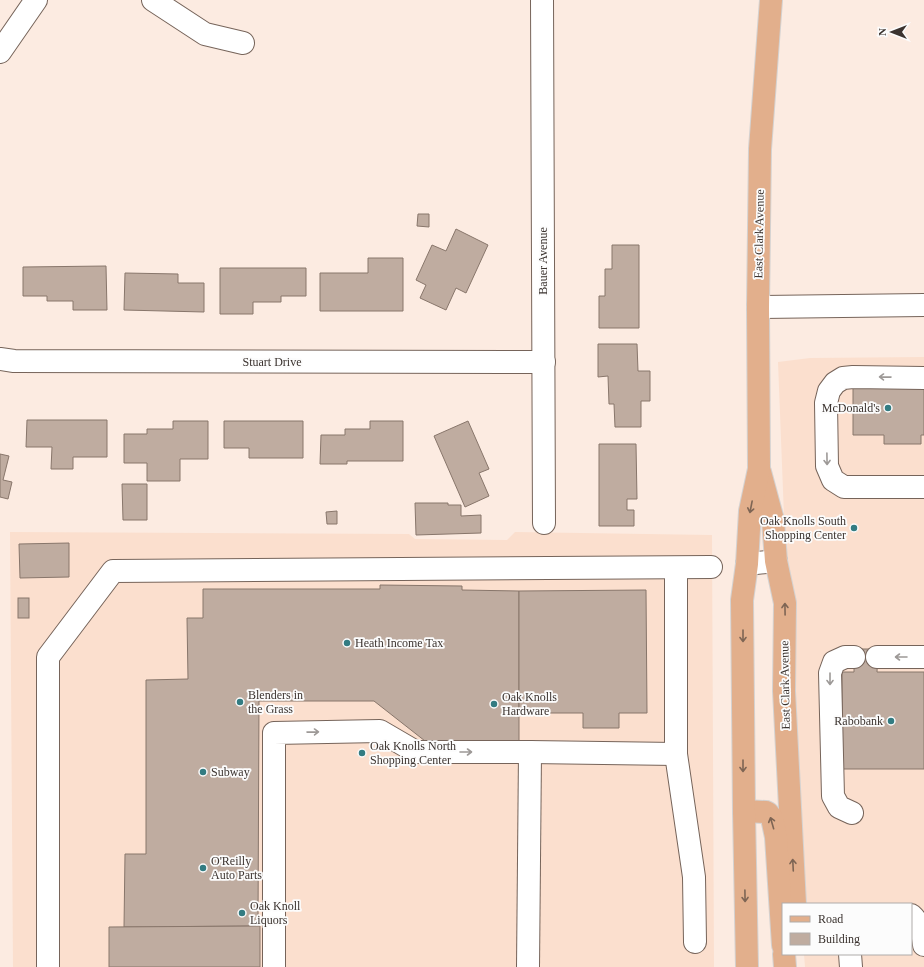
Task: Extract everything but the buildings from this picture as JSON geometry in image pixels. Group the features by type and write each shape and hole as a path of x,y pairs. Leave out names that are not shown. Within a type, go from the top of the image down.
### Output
{"main road":[{"name":"East Clark Avenue","path":"747,967 742,600 747,564 750,511 759,469 758,308 760,149 771,0"},
{"name":"East Clark Avenue","path":"759,469 773,520 776,561 785,604 784,691 794,903"},
{"path":"744,811 766,812 772,818 776,836 782,929"},
{"path":"784,955 785,967"},
{"path":"797,955 797,967"}],"street":[{"path":"0,52 36,0"},
{"path":"153,0 205,34 243,43"},
{"name":"Bauer Avenue","path":"542,0 544,523"},
{"path":"758,308 924,305"},
{"name":"Stuart Drive","path":"0,359 14,361 544,362"},
{"path":"924,378 843,378 835,383 829,391 826,403 827,466 833,480 844,487 924,487"},
{"path":"747,564 776,561"},
{"path":"48,967 48,657 113,571 711,567"},
{"path":"676,568 676,754 694,877 695,942"},
{"path":"852,813 839,807 833,796 830,673 834,662 845,656 854,657"},
{"path":"877,657 924,657"},
{"path":"274,967 274,732 380,731 416,752 676,754"},
{"path":"528,967 530,752"},
{"path":"912,916 916,919 923,934 924,945"},
{"path":"850,955 851,967"}],"shaded area":[{"name":"Oak Knolls South Shopping Center","path":"924,357 924,967 805,967 804,955 912,955 912,903 802,903 791,695 778,362 810,358"},
{"name":"Oak Knolls North Shopping Center","path":"10,532 409,534 415,539 507,540 515,532 712,535 714,967 13,967"}],"place":[{"name":"McDonald's","path":"888,408"},
{"name":"Oak Knolls South Shopping Center","path":"854,528"},
{"name":"Heath Income Tax","path":"347,643"},
{"name":"Blenders in the Grass","path":"240,702"},
{"name":"Oak Knolls Hardware","path":"494,704"},
{"name":"Rabobank","path":"891,721"},
{"name":"Oak Knolls North Shopping Center","path":"362,753"},
{"name":"Subway","path":"203,772"},
{"name":"O'Reilly Auto Parts","path":"203,868"},
{"name":"Oak Knoll Liquors","path":"242,913"}]}
